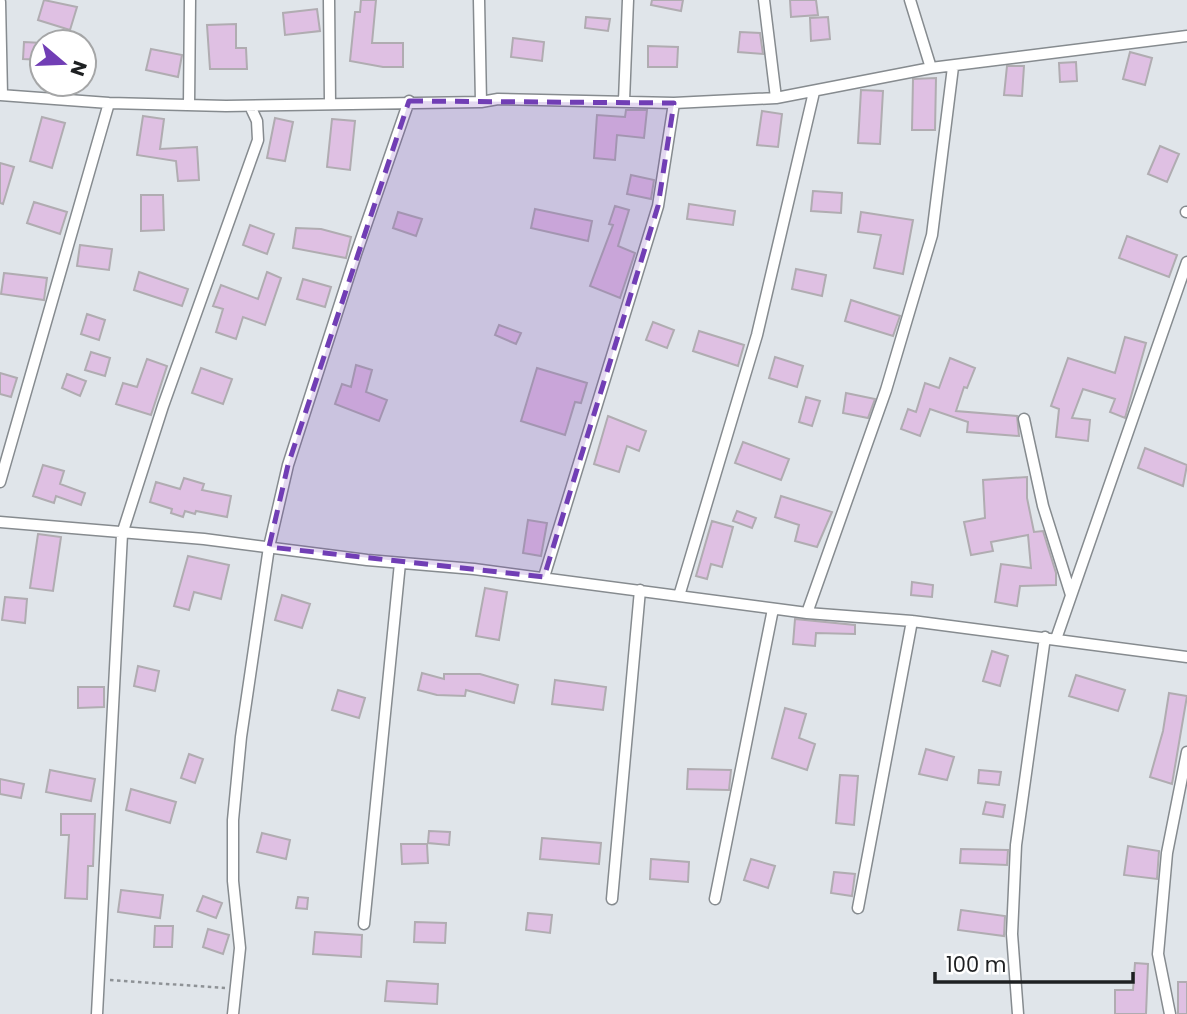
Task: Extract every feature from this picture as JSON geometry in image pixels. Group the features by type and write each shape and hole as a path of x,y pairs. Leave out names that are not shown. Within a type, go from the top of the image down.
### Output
{"street":[{"path":"189,105 190,0"},
{"path":"329,0 330,102"},
{"path":"479,0 481,102"},
{"path":"624,102 628,0"},
{"path":"764,0 776,98"},
{"path":"910,0 931,68"},
{"path":"0,2 1,95 109,103 304,106 330,102 481,102 498,99 674,103 776,98 931,68 1187,36"},
{"path":"807,613 886,390 932,235 953,66"},
{"path":"678,596 757,335 814,92"},
{"path":"233,1014 240,948 233,881 233,820 241,737 269,547 288,465 409,101"},
{"path":"0,482 109,103"},
{"path":"544,577 658,206 674,103"},
{"path":"97,1014 122,534 163,406 258,140 257,121 250,106"},
{"path":"1018,1014 1012,934 1016,845 1050,638 1071,595 1187,262"},
{"path":"1024,419 1043,506 1071,595"},
{"path":"0,522 269,547 544,577 773,609 912,621 1187,657"},
{"path":"364,924 400,563"},
{"path":"612,899 639,590"},
{"path":"715,899 773,609"},
{"path":"858,908 912,621"},
{"path":"1170,1014 1158,954 1167,853 1187,752"}],"path":[{"path":"99,979 235,989"}],"highlighted area":[{"path":"409,101 674,103 658,206 544,577 269,547 288,465"}],"building":[{"path":"44,0 77,7 71,28 38,20"},
{"path":"361,0 376,0 372,43 403,43 403,67 383,67 350,61 355,12 360,12"},
{"path":"652,0 683,0 681,11 651,5"},
{"path":"790,0 816,0 818,15 791,17"},
{"path":"317,9 320,31 285,35 283,13"},
{"path":"586,17 610,19 608,31 585,28"},
{"path":"828,17 830,39 811,41 810,18"},
{"path":"236,24 236,48 246,48 247,69 210,69 207,25"},
{"path":"740,32 760,33 763,54 738,52"},
{"path":"513,38 544,42 542,61 511,57"},
{"path":"24,42 28,42 28,59 23,59"},
{"path":"648,46 678,47 677,67 648,67"},
{"path":"151,49 182,55 178,77 146,70"},
{"path":"1130,52 1152,58 1145,85 1123,79"},
{"path":"1076,62 1077,81 1060,82 1059,63"},
{"path":"1007,66 1024,66 1022,96 1004,95"},
{"path":"936,78 935,130 912,130 913,79"},
{"path":"861,90 883,91 880,144 858,143"},
{"path":"626,110 647,110 644,138 617,135 615,160 594,158 597,115 625,117"},
{"path":"762,111 782,114 778,147 757,145"},
{"path":"143,116 164,119 160,149 197,147 199,180 178,181 176,161 137,155"},
{"path":"42,117 65,123 52,168 30,161"},
{"path":"275,118 293,122 285,161 267,158"},
{"path":"332,119 355,121 350,170 327,167"},
{"path":"1160,146 1179,154 1167,182 1148,174"},
{"path":"0,163 14,167 3,204 0,203"},
{"path":"631,175 654,180 651,199 627,194"},
{"path":"813,191 842,193 841,213 811,211"},
{"path":"141,195 163,195 164,230 141,231"},
{"path":"34,202 67,212 60,234 27,223"},
{"path":"689,204 735,211 733,225 687,219"},
{"path":"615,206 629,210 618,246 635,253 620,298 590,286 613,225 609,224"},
{"path":"535,209 592,221 588,241 531,228"},
{"path":"398,212 422,219 416,236 393,228"},
{"path":"861,212 913,220 903,274 874,268 881,235 858,232"},
{"path":"250,225 274,234 267,254 243,245"},
{"path":"296,228 321,229 351,237 346,258 293,248"},
{"path":"1127,236 1177,255 1169,277 1119,258"},
{"path":"80,245 112,249 109,270 77,266"},
{"path":"796,269 826,275 822,296 792,289"},
{"path":"139,272 188,289 182,306 134,290"},
{"path":"267,272 281,278 265,325 243,317 236,339 216,332 223,309 213,306 221,285 258,299"},
{"path":"4,273 47,278 44,300 1,294"},
{"path":"303,279 331,287 325,307 297,299"},
{"path":"851,300 900,316 893,336 845,321"},
{"path":"87,314 105,320 99,340 81,334"},
{"path":"653,322 674,330 667,348 646,340"},
{"path":"499,325 521,333 516,344 495,335"},
{"path":"699,331 744,345 738,366 693,351"},
{"path":"1125,337 1146,343 1125,418 1110,412 1115,399 1083,389 1072,418 1090,420 1088,441 1056,437 1059,409 1051,406 1068,358 1115,373"},
{"path":"91,352 110,358 105,376 85,370"},
{"path":"775,357 803,366 797,387 769,378"},
{"path":"950,358 975,368 967,388 964,387 956,411 1017,416 1019,436 967,432 968,422 930,409 920,436 901,429 908,409 916,412 925,383 939,388"},
{"path":"147,359 167,366 151,415 116,404 123,383 137,387"},
{"path":"356,365 372,370 366,392 387,400 379,421 335,404 342,384 351,387"},
{"path":"201,368 232,379 223,404 192,393"},
{"path":"537,368 587,383 581,403 575,402 565,435 521,421"},
{"path":"0,373 17,378 11,397 0,394"},
{"path":"67,374 86,381 80,396 62,388"},
{"path":"846,393 875,399 868,418 843,413"},
{"path":"806,397 820,401 812,426 799,422"},
{"path":"608,416 646,431 639,451 627,446 619,472 594,464"},
{"path":"743,442 789,459 781,480 735,463"},
{"path":"1145,448 1187,465 1183,486 1138,468"},
{"path":"43,465 64,471 60,484 85,493 81,505 56,496 54,503 33,496"},
{"path":"1027,477 1027,498 1034,532 1043,531 1056,573 1056,585 1020,586 1017,606 995,602 1001,564 1031,568 1028,535 991,542 993,551 971,555 964,522 985,518 983,480"},
{"path":"184,478 204,484 202,490 231,496 227,517 185,511 183,517 171,513 172,509 150,502 156,482 180,489"},
{"path":"781,496 832,512 817,547 795,541 799,525 775,517"},
{"path":"737,511 756,518 752,528 733,521"},
{"path":"528,520 547,523 541,556 523,553"},
{"path":"712,521 733,527 722,567 711,564 707,579 696,576"},
{"path":"38,534 61,537 53,591 30,588"},
{"path":"188,556 229,565 221,599 194,592 189,610 174,606"},
{"path":"912,582 933,585 932,597 911,595"},
{"path":"485,588 507,592 499,640 476,636"},
{"path":"282,595 310,604 302,628 275,620"},
{"path":"5,597 27,599 25,623 2,620"},
{"path":"795,619 855,625 855,634 816,633 815,646 793,644"},
{"path":"992,651 1008,656 1000,686 983,681"},
{"path":"138,666 159,671 155,691 134,686"},
{"path":"422,673 444,679 444,674 480,674 518,685 514,703 466,690 465,696 437,695 418,690"},
{"path":"1076,675 1125,690 1118,711 1069,696"},
{"path":"555,680 606,687 603,710 552,704"},
{"path":"78,687 104,687 104,707 78,708"},
{"path":"338,690 365,698 359,718 332,710"},
{"path":"1169,693 1187,696 1172,784 1150,777 1163,731"},
{"path":"785,708 806,714 799,738 815,744 807,770 772,758"},
{"path":"926,749 954,757 947,780 919,774"},
{"path":"189,754 203,759 195,783 181,778"},
{"path":"688,769 731,770 729,790 687,789"},
{"path":"50,770 95,779 91,801 46,792"},
{"path":"979,770 1001,772 999,785 978,783"},
{"path":"840,775 858,776 854,825 836,823"},
{"path":"0,779 24,784 21,798 0,794"},
{"path":"131,789 176,802 170,823 126,810"},
{"path":"986,802 1005,805 1003,817 983,814"},
{"path":"61,814 95,814 93,866 88,866 87,899 65,898 69,835 61,835"},
{"path":"429,831 450,832 449,845 428,843"},
{"path":"262,833 290,840 286,859 257,852"},
{"path":"542,838 601,843 599,864 540,859"},
{"path":"401,844 427,844 428,863 402,864"},
{"path":"1128,846 1159,851 1157,879 1124,875"},
{"path":"961,849 1008,850 1007,865 960,863"},
{"path":"651,859 689,862 688,882 650,879"},
{"path":"751,859 775,866 768,888 744,880"},
{"path":"834,872 855,874 852,896 831,893"},
{"path":"121,890 163,895 160,918 118,912"},
{"path":"203,896 222,903 216,918 197,911"},
{"path":"298,897 308,898 307,909 296,908"},
{"path":"961,910 1005,916 1004,936 958,930"},
{"path":"528,913 552,915 550,933 526,930"},
{"path":"415,922 446,923 445,943 414,942"},
{"path":"155,926 173,926 172,947 154,947"},
{"path":"208,929 229,935 223,954 203,947"},
{"path":"315,932 362,935 361,957 313,954"},
{"path":"1135,963 1148,964 1146,1014 1115,1014 1115,990 1133,990"},
{"path":"387,981 438,984 437,1004 385,1001"},
{"path":"1178,982 1187,982 1187,1014 1178,1014"}]}
